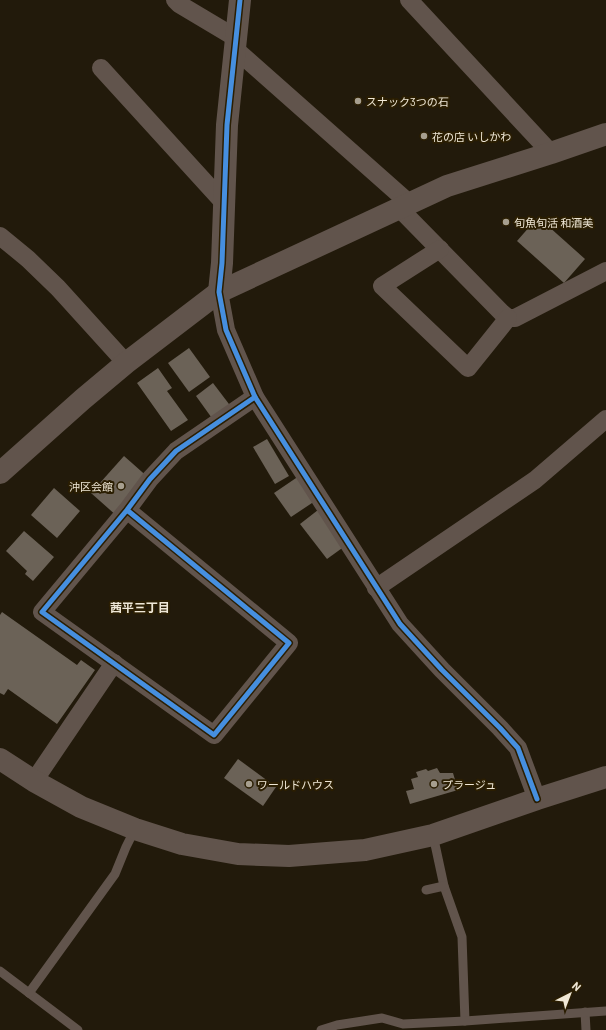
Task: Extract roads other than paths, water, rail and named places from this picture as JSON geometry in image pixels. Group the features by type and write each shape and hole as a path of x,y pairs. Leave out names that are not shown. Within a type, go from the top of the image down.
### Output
{"street":[{"path":"175,0 178,4 236,43 404,206 440,249 508,318 515,318 606,272"},
{"path":"240,0 227,125 222,263 219,292 226,330 255,397 376,588 400,624 442,670 518,748 537,799"},
{"path":"409,0 551,153"},
{"path":"100,68 224,203"},
{"path":"0,473 126,363 219,292 447,186 606,134"},
{"path":"0,236 28,259 58,288 126,363"},
{"path":"440,249 382,286 468,368 508,318"},
{"path":"127,510 289,643 214,735 42,612 127,510 150,479 176,451 255,397"},
{"path":"376,588 535,480 606,419"},
{"path":"34,781 114,663"},
{"path":"0,759 34,781 81,807 135,829 182,844 238,854 289,856 365,850 433,835 606,777"}],"lane":[{"path":"29,993 115,874 135,829"},
{"path":"433,835 444,886 462,937 465,1021"},
{"path":"426,890 444,886"},
{"path":"0,971 78,1030"},
{"path":"321,1030 337,1025 382,1018 403,1024 606,1011"},
{"path":"585,1012 586,1030"}],"place":[{"name":"スナック3つの石","path":"358,101"},
{"name":"花の店 いしかわ","path":"424,136"},
{"name":"旬魚旬活 和酒美","path":"506,222"},
{"name":"沖区会館","path":"121,486"},
{"name":"ワールドハウス","path":"249,784"},
{"name":"プラージュ","path":"434,784"}],"district":[{"name":"茜平三丁目","path":"140,607"}]}
